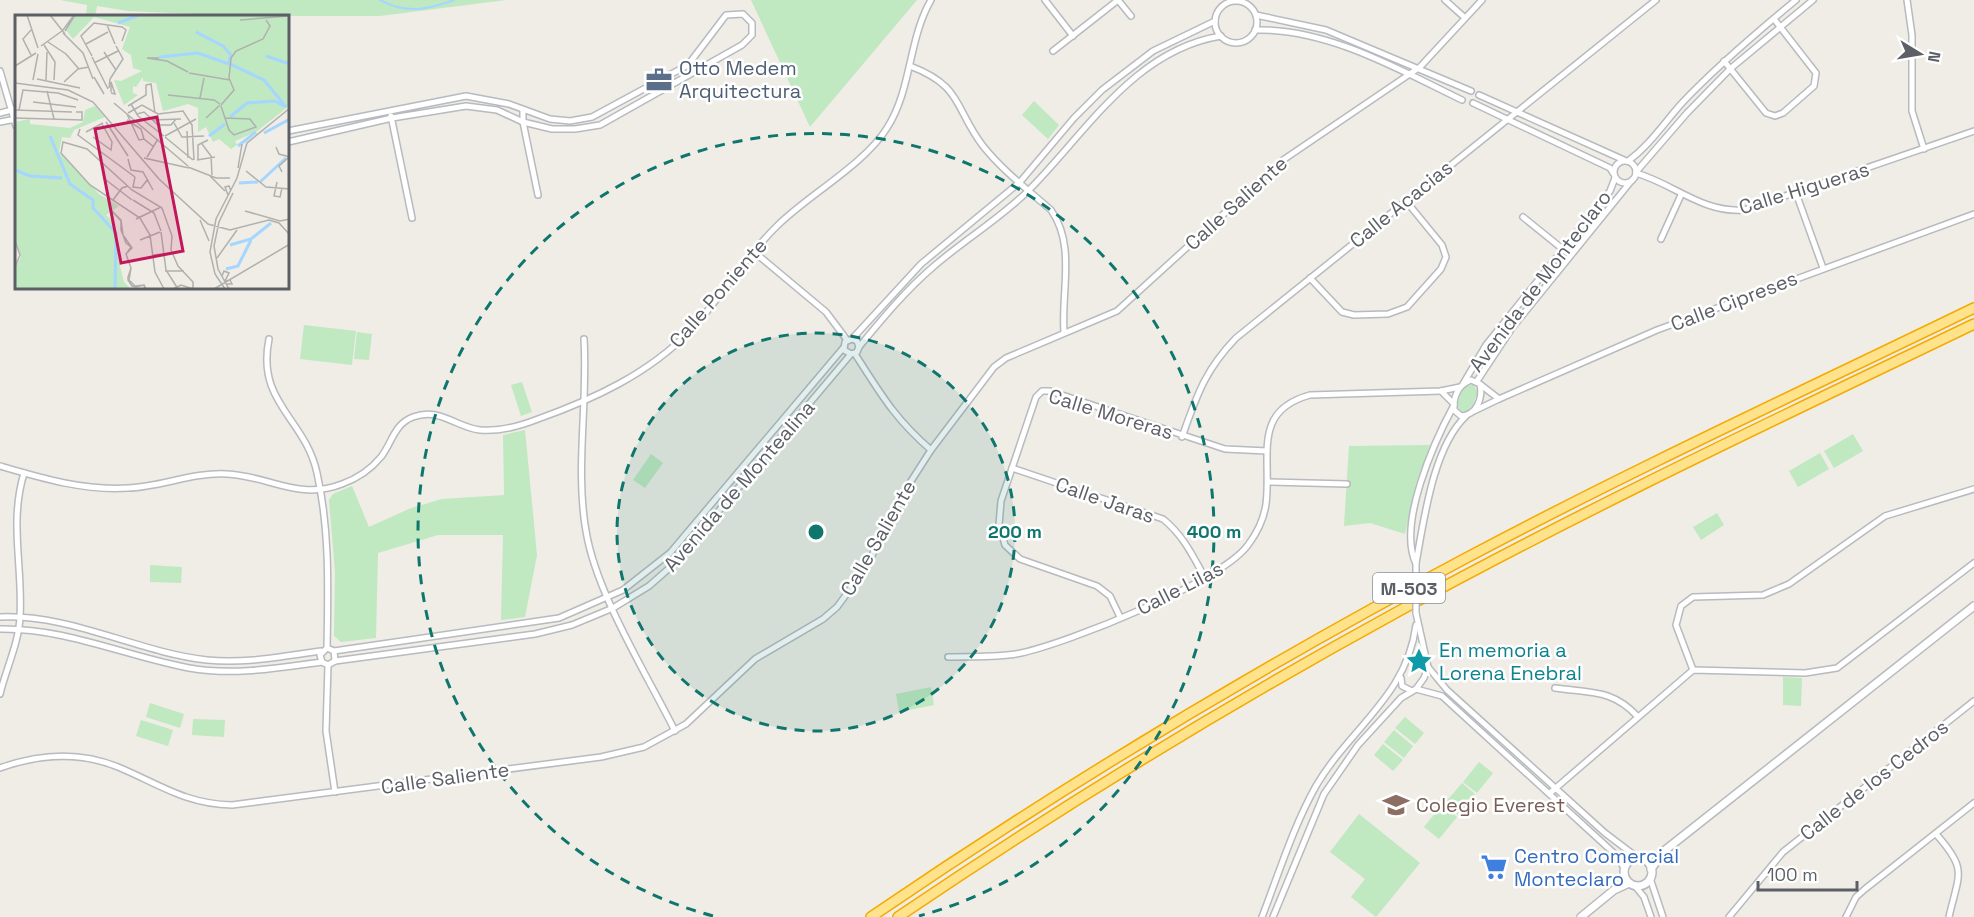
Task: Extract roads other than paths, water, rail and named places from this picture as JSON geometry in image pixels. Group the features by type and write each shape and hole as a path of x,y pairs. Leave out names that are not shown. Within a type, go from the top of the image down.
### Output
{"highway":[{"name":"M-503","path":"871,917 1024,816 1172,723 1384,602 1566,506 1974,308"},
{"name":"M-503","path":"898,917 1023,834 1168,743 1401,609 1580,516 1974,324"}],"street":[{"name":"Calle Poniente","path":"0,466 68,484 127,489 203,475 230,474 301,490 320,491 345,483 369,468 381,457 401,423 415,416 436,414 468,427 496,430 517,426 585,401 646,369 669,351 692,329 753,251 778,224 876,142 894,116 910,66 921,20 931,0"},
{"path":"1053,51 1118,0 1131,16"},
{"path":"1445,0 1464,17"},
{"name":"Calle Saliente","path":"0,768 33,758 81,756 118,767 176,795 215,804 249,804 601,757 644,747 675,731 696,716 755,659 823,619 837,607 865,569 906,489 931,450 994,367 1006,358 1117,311 1267,173 1420,67 1482,0"},
{"name":"Calle Acacias","path":"1182,436 1194,403 1215,361 1236,338 1506,118 1656,0"},
{"path":"1614,176 1616,164 1641,152 1681,105 1724,61 1796,0"},
{"path":"1473,103 1610,168 1614,176 1623,183 1632,180 1636,172 1687,113 1730,69 1813,0"},
{"path":"1907,0 1912,35 1912,111 1924,149"},
{"path":"1048,1 1073,36"},
{"path":"859,347 901,298 933,267 1028,191 1093,116 1125,87 1176,51 1196,41 1221,36 1235,43 1251,37 1255,30 1256,15 1251,7 1243,2 1223,2 1215,21 1221,36"},
{"path":"290,131 390,109 466,96 489,99 550,119 570,121 592,117 688,65 726,15 743,14 752,23 752,35 742,45 600,124 575,129 552,129 523,122 497,110 466,106 392,118 290,142"},
{"path":"1256,15 1326,30 1420,67 1471,91"},
{"path":"1724,61 1766,113 1775,116 1783,113 1814,86 1816,73 1774,18"},
{"path":"850,339 921,264 1020,182 1074,118 1119,76 1153,51 1215,21"},
{"path":"1255,30 1278,29 1319,38 1408,74 1462,100"},
{"path":"910,66 934,77 952,93 983,146 1028,191 1051,210 1063,231 1064,332"},
{"path":"0,71 14,110 0,113"},
{"path":"1479,95 1626,161 1636,172"},
{"path":"390,109 412,219"},
{"path":"523,110 523,122 538,195"},
{"path":"0,122 15,119"},
{"name":"Calle Higueras","path":"1636,172 1681,195 1708,206 1731,211 1757,206 1974,131"},
{"name":"Avenida de Monteclaro","path":"1454,404 1486,345 1610,191 1614,176"},
{"name":"Avenida de Monteclaro","path":"1472,412 1480,398 1478,382 1496,348 1632,180"},
{"path":"1796,193 1823,268"},
{"path":"1661,239 1681,195"},
{"path":"1310,278 1342,312 1354,315 1388,314 1407,307 1441,269 1446,257 1442,245 1406,201"},
{"name":"Calle Cipreses","path":"1466,416 1499,399 1658,330 1974,214"},
{"path":"1523,217 1570,255"},
{"path":"753,251 826,312 850,339 857,341 859,347"},
{"path":"269,339 266,356 271,388 309,449 320,491 328,561 326,731 335,792"},
{"path":"584,339 582,501 585,531 608,598 675,731"},
{"name":"Avenida de Montealina","path":"0,617 20,616 73,626 144,646 207,660 258,659 559,618 608,598 646,574 670,553 850,339"},
{"path":"844,347 853,354 887,406 905,427 931,450"},
{"name":"Avenida de Montealina","path":"335,661 535,634 572,625 613,608 650,586 674,564 859,347"},
{"name":"Calle Lilas","path":"948,657 1019,654 1074,637 1205,578 1229,563 1247,546 1258,528 1266,506 1268,428 1280,411 1294,400 1310,395 1441,390 1462,386 1471,380 1478,382"},
{"path":"1478,382 1499,399"},
{"path":"1441,390 1454,404 1457,414 1466,416"},
{"name":"Calle Moreras","path":"1120,617 1110,596 1097,586 1020,559 1005,545 999,525 1000,501 1036,397 1042,391 1050,391 1225,449 1267,451"},
{"path":"1416,564 1411,546 1413,512 1430,459 1454,404"},
{"path":"1466,416 1456,425 1430,490 1416,564 1416,613 1428,667 1447,690 1605,833 1641,858 1652,869"},
{"name":"Calle Jaras","path":"1012,468 1163,519 1176,529 1187,544 1205,578"},
{"path":"0,694 20,616 15,519 17,496 24,473"},
{"path":"1268,482 1347,484"},
{"path":"1693,670 1676,625 1682,606 1693,597 1763,595 1789,584 1885,516 1974,489"},
{"path":"1550,793 1693,670 1805,673 1837,669 1974,563"},
{"path":"1581,917 1614,890 1632,884 1645,884 1650,878 1652,869 1667,849 1974,606"},
{"path":"1262,917 1315,788 1333,759 1401,676 1410,653 1417,621"},
{"path":"0,630 18,629 65,636 189,668 215,671 245,672 335,661 327,650"},
{"path":"1410,653 1424,653"},
{"path":"1273,917 1324,794 1358,745 1401,698 1414,690 1428,667"},
{"path":"1401,676 1402,686 1442,696 1617,855 1632,884 1644,897 1651,917"},
{"path":"1555,688 1613,696 1625,702 1638,717"},
{"name":"Calle de los Cedros","path":"1729,917 1783,852 1974,701"},
{"path":"1846,917 1856,897 1974,803"},
{"path":"1936,834 1955,855 1959,864 1959,875 1949,917"},
{"path":"1614,890 1629,860 1667,849"},
{"path":"1650,878 1663,917"}],"waterway":[{"path":"380,0 408,9 426,8 454,0"}],"place":[{"name":"Otto Medem Arquitectura","path":"659,80"},
{"name":"En memoria a Lorena Enebral","path":"1419,661"},
{"name":"Colegio Everest","path":"1396,805"},
{"name":"Centro Comercial Monteclaro","path":"1494,867"}]}
